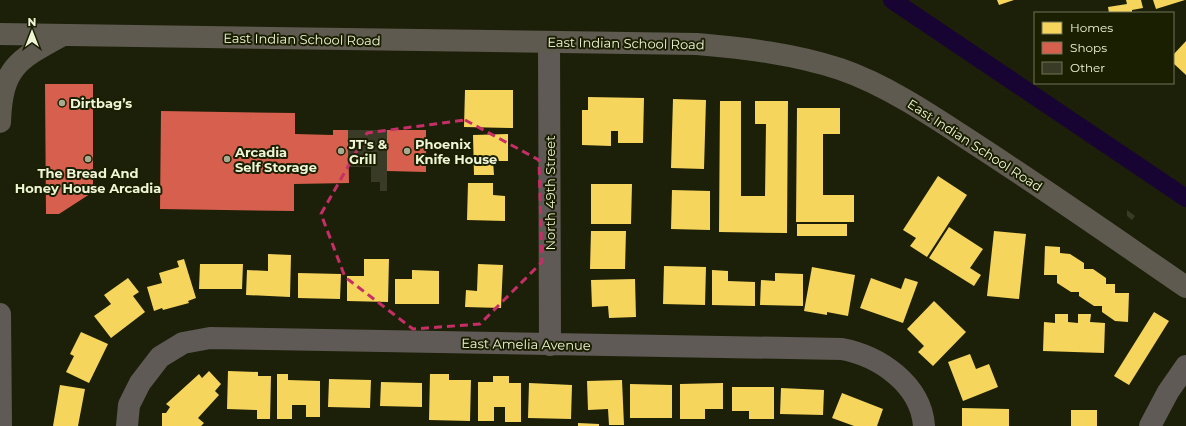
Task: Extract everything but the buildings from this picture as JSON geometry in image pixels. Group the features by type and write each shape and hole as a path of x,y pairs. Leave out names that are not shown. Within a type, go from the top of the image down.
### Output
{"main road":[{"name":"East Indian School Road","path":"0,34 549,42 662,42 722,46 761,51 805,60 862,78 922,109 1002,161 1186,286"},
{"path":"0,122 2,96 9,76 27,54 62,35"}],"street":[{"name":"North 49th Street","path":"549,42 550,345"},
{"path":"0,314 1,426"},
{"name":"East Amelia Avenue","path":"127,426 130,405 140,383 160,357 183,343 210,338 842,349 858,352 892,370 920,407 924,426"},
{"path":"1150,426 1168,392 1186,366"}],"highlighted area":[{"path":"465,120 539,160 542,262 480,324 413,329 345,277 321,214 367,133"}],"waterway":[{"path":"892,0 1186,198"}],"place":[{"name":"Dirtbag’s","path":"62,103"},
{"name":"JT's & Grill","path":"341,151"},
{"name":"Phoenix Knife House","path":"407,151"},
{"name":"The Bread And Honey House Arcadia","path":"88,159"},
{"name":"Arcadia Self Storage","path":"227,159"}]}
